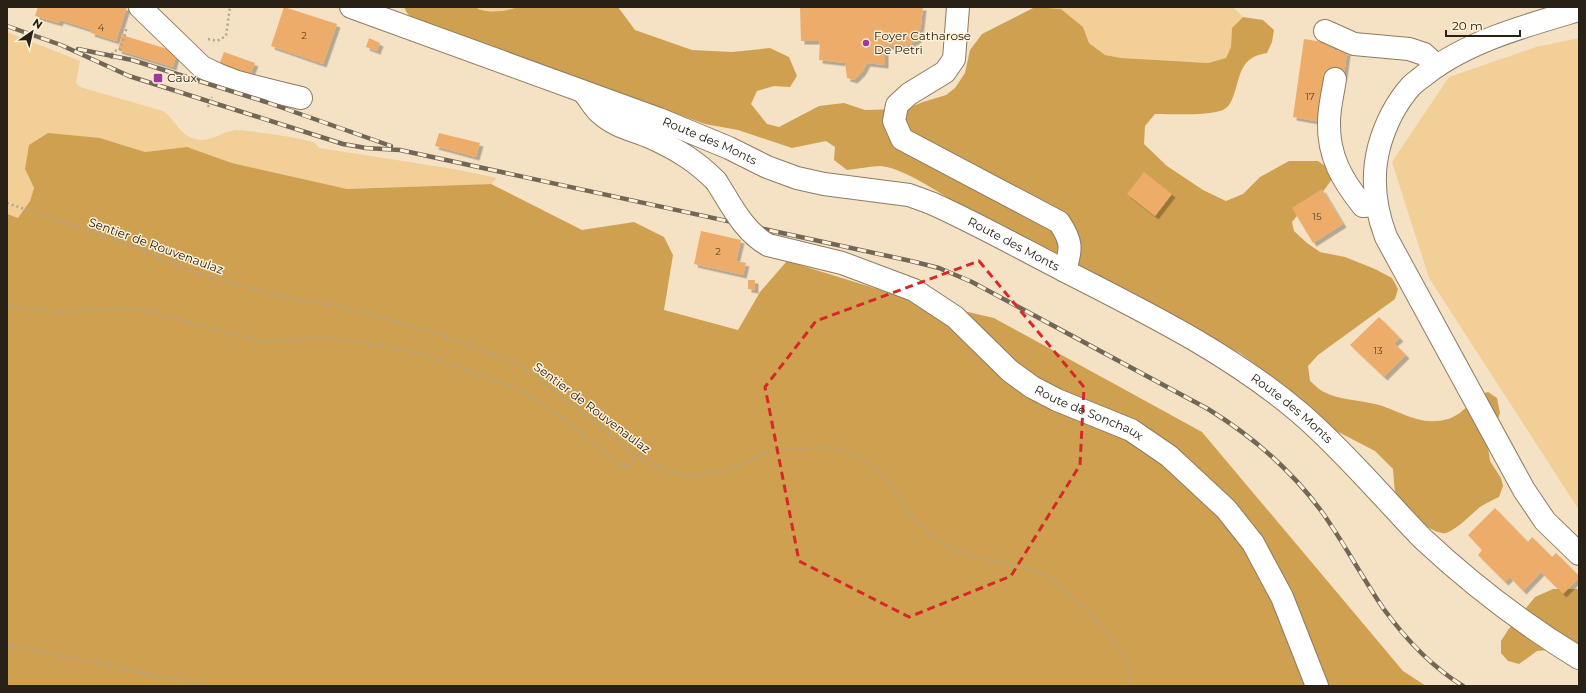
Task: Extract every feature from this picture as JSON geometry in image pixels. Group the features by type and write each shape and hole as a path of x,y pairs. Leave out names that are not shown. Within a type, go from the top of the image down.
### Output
{"street":[{"name":"Route des Monts","path":"351,7 659,119 798,178 824,184 909,196 931,203 957,214 1140,309 1210,348 1240,367 1271,390 1301,414 1336,447 1422,538 1451,564 1511,611 1579,658"},
{"path":"958,7 954,59 945,72 909,94 897,105 894,121 902,138 1059,222 1066,233 1071,248 1065,271"},
{"path":"1579,10 1498,36 1454,56 1437,66 1412,85 1400,101 1382,136 1377,156 1374,187 1380,224 1392,250 1524,490 1545,521 1579,554"},
{"path":"135,14 202,66 219,76 301,98"},
{"path":"1325,31 1354,44 1409,49 1424,54 1437,66"},
{"path":"1336,79 1328,121 1331,147 1339,171 1349,188 1363,206 1376,205"},
{"name":"Route de Sonchaux","path":"584,93 599,113 616,125 652,138 681,152 700,165 716,181 741,220 759,240 768,245 842,263 914,290 955,317 1010,371 1032,387 1057,400 1131,430 1169,456 1226,509 1253,543 1282,597 1317,686"}],"path":[{"path":"206,38 217,41 226,36 230,7"},
{"path":"111,59 113,51 120,50 135,14"},
{"name":"Sentier de Rouvenaulaz","path":"7,203 127,244 194,272 282,297 354,309 442,335 521,365 637,456 678,475 694,476 725,471 776,449 835,447 865,460 877,469 890,484 910,514 930,534 953,548 974,557 1025,567 1050,578 1088,611 1124,655 1131,686"},
{"path":"7,306 57,312 130,308 260,341 322,338 360,342 419,353 519,389 550,409 626,468 637,456"},
{"path":"7,644 204,686"}],"highlighted area":[{"path":"979,261 1084,387 1080,465 1011,576 909,617 799,561 765,387 816,321"}],"shaded area":[{"path":"404,7 475,7 491,12 518,7 618,7 635,30 692,50 732,52 770,48 789,57 797,76 790,87 774,86 757,91 751,104 767,124 779,127 819,106 844,103 865,110 906,109 946,95 955,88 965,73 970,50 982,34 1035,7 1061,9 1083,27 1089,43 1105,55 1121,58 1208,63 1226,58 1231,47 1232,28 1243,17 1263,20 1274,30 1272,42 1267,53 1254,57 1246,63 1242,69 1232,100 1228,106 1223,110 1208,113 1155,114 1145,126 1144,144 1167,166 1203,190 1226,201 1243,194 1260,177 1289,161 1318,161 1328,168 1332,179 1320,196 1308,202 1292,222 1294,231 1320,252 1345,257 1375,269 1392,278 1398,289 1395,299 1318,355 1308,366 1310,381 1320,390 1330,395 1375,404 1419,420 1428,421 1438,421 1454,417 1482,394 1488,392 1497,398 1500,413 1488,447 1490,461 1501,478 1503,486 1499,497 1480,507 1451,531 1441,533 1435,531 1413,517 1398,502 1394,486 1393,469 1375,451 1319,422 1288,388 1240,353 1182,325 959,205 910,176 900,171 881,166 847,170 834,160 835,147 826,141 792,148 738,130 705,124 652,105 569,99 553,88 416,22 407,13"},
{"path":"475,7 518,7 485,11"},
{"path":"1035,7 1233,7 1243,17 1232,28 1231,47 1226,58 1208,63 1121,58 1105,55 1089,43 1083,27 1061,9"},
{"path":"7,32 80,61 76,83 80,87 163,111 184,133 194,139 206,140 236,130 252,131 311,141 319,148 454,169 497,178 491,184 347,189 232,163 187,147 145,152 100,138 25,169 34,188 30,201 18,219 7,214"},
{"path":"1579,38 1579,510 1429,278 1392,162 1449,77 1536,47"},
{"path":"48,133 100,138 145,152 187,147 232,163 347,189 491,184 582,230 634,222 664,237 673,255 664,310 738,330 760,292 787,261 903,297 994,318 1202,432 1403,671 1426,686 7,686 7,214 18,218 30,201 34,188 25,169 29,145"},
{"path":"1553,589 1579,589 1579,649 1570,648 1537,651 1519,664 1508,661 1501,653 1501,641 1535,597"}],"building":[{"path":"38,7 127,7 116,41 91,33 92,30 60,20 59,23 35,16"},
{"path":"284,7 337,24 323,64 271,46"},
{"name":"Foyer Catharose De Petri","path":"800,7 923,7 918,39 909,45 885,46 885,65 867,63 862,72 854,80 847,78 845,63 819,60 820,41 801,41"},
{"path":"122,35 177,52 173,67 118,50"},
{"path":"369,38 380,43 377,51 366,47"},
{"path":"1304,39 1335,44 1334,50 1347,52 1344,75 1321,122 1293,117"},
{"path":"224,52 255,63 248,80 219,65"},
{"path":"439,133 480,143 476,157 435,146"},
{"path":"1144,172 1172,194 1155,216 1127,194"},
{"path":"1322,189 1343,224 1313,243 1292,208"},
{"path":"701,231 741,240 736,261 746,263 743,275 694,264"},
{"path":"748,280 755,280 755,290 748,289"},
{"path":"1379,317 1400,338 1394,343 1406,355 1384,377 1350,345"},
{"path":"1495,508 1528,542 1532,537 1552,557 1556,553 1579,576 1579,578 1563,594 1541,572 1523,591 1510,577 1505,582 1478,555 1482,550 1468,535"}],"railway":[{"path":"7,26 61,45 129,76 343,144 366,148 400,150 911,261 939,268 972,282 1208,409 1224,419 1270,455 1298,482 1322,512 1383,608 1400,630 1419,651 1440,670 1463,686"},
{"path":"78,49 132,60 266,102 391,146"}],"place":[{"name":"Foyer Catharose De Petri","path":"866,43"},
{"name":"Caux","path":"158,78"}]}
